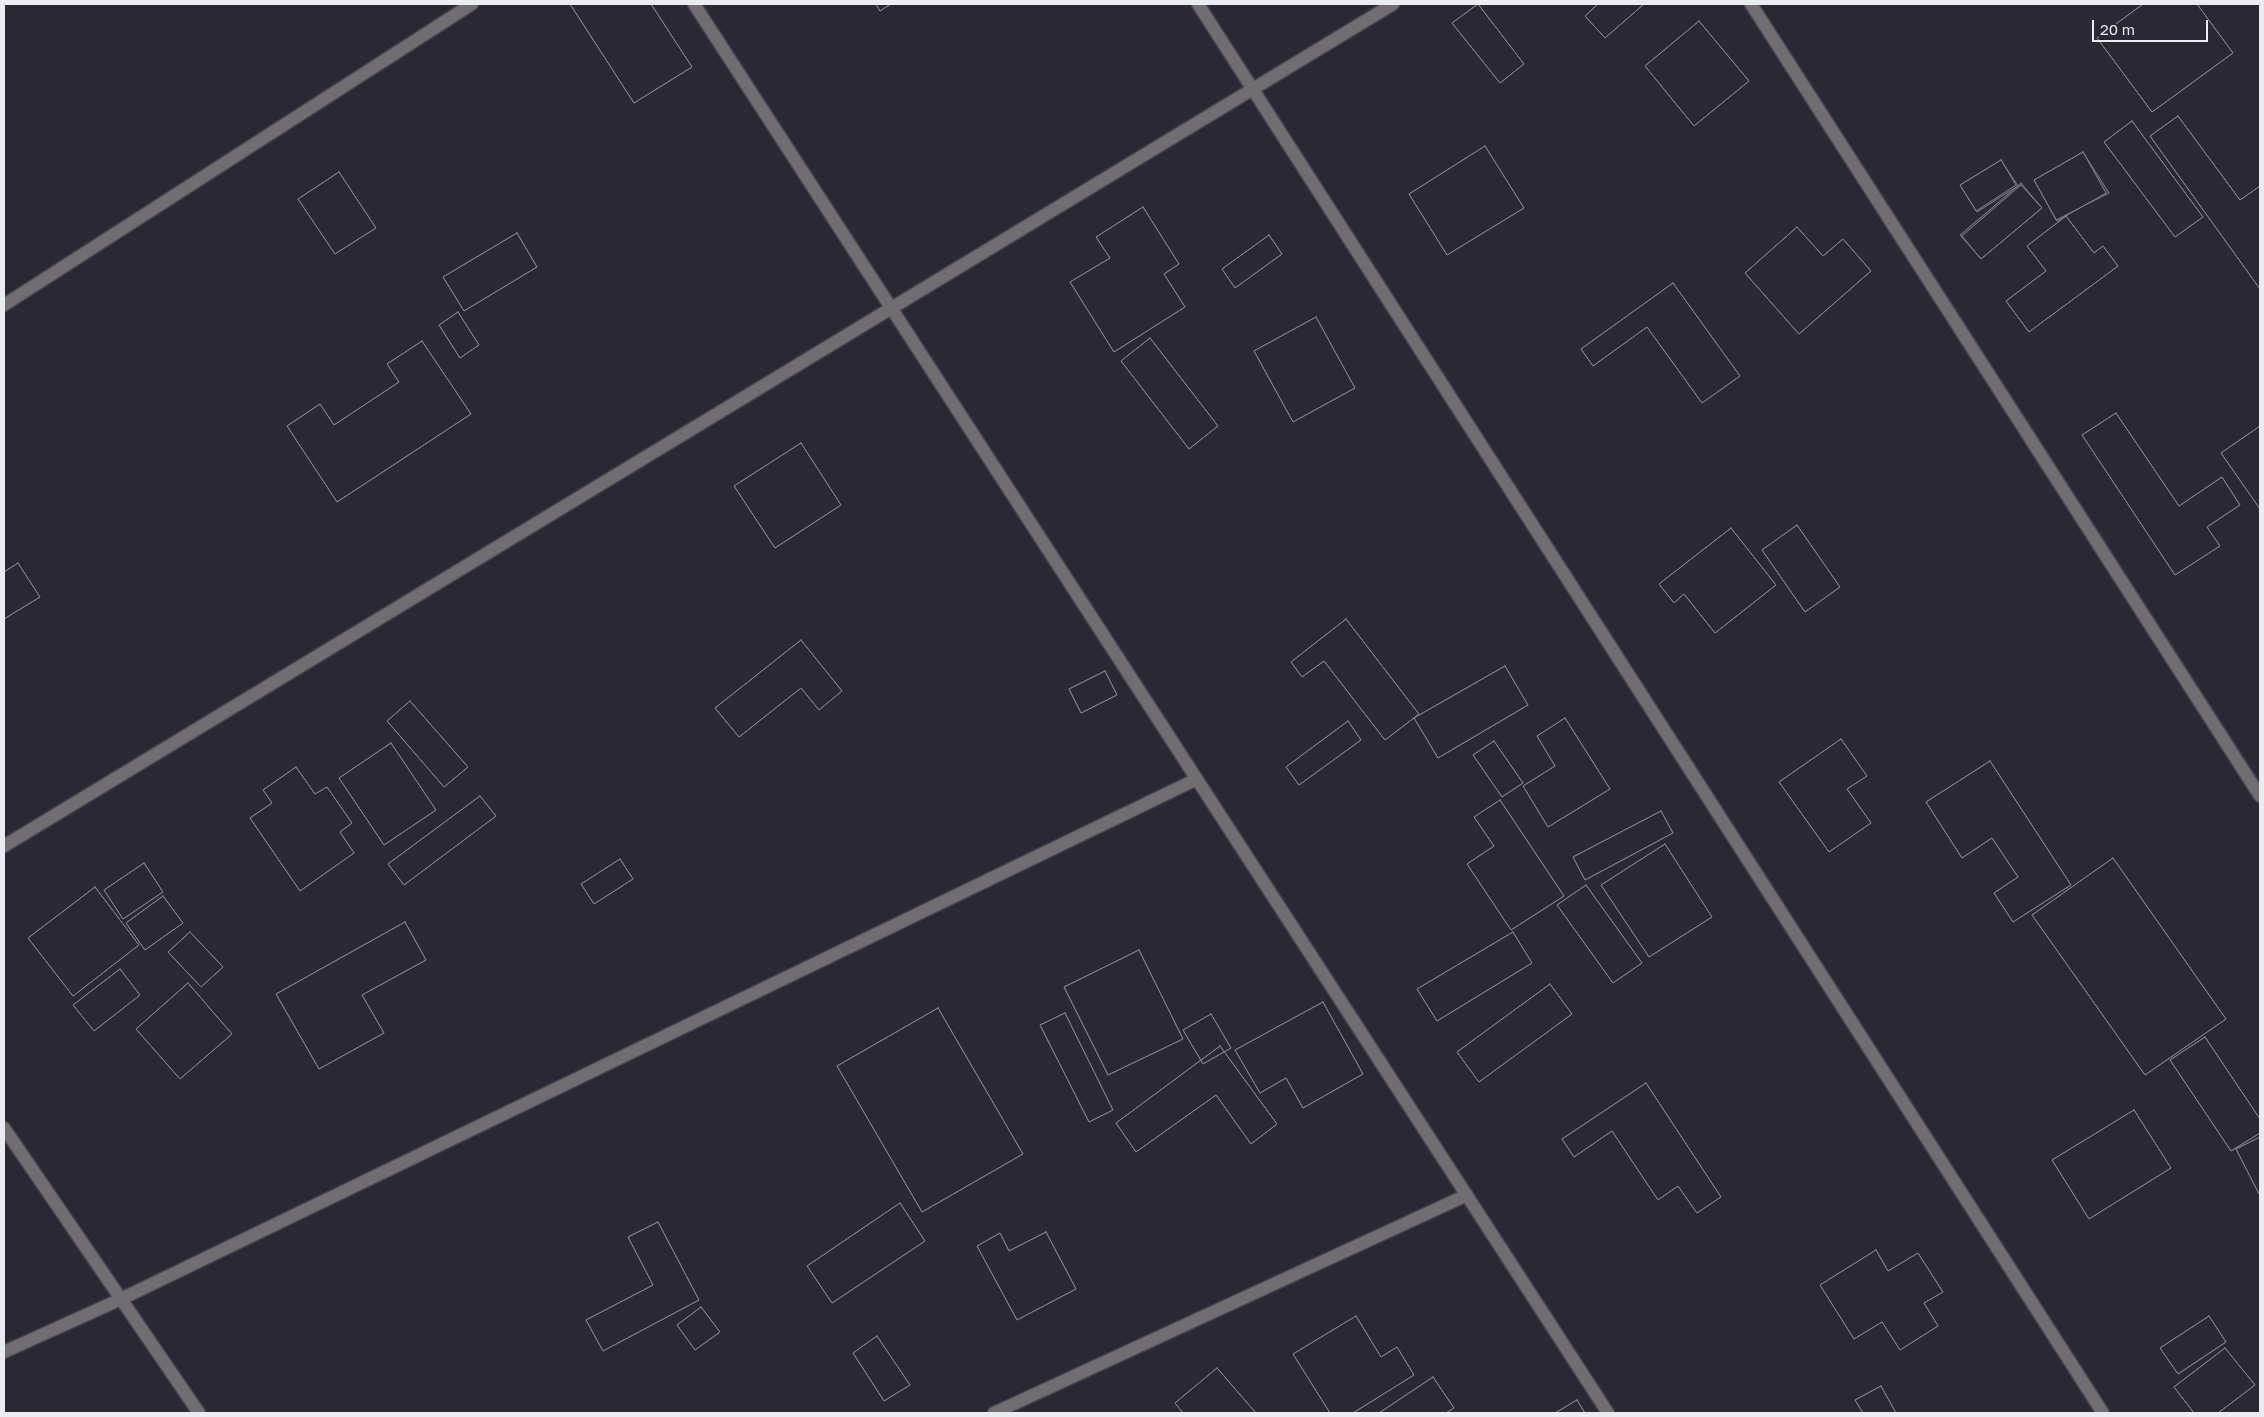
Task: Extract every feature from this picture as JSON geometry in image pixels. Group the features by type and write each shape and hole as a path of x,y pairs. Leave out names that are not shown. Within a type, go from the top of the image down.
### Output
{"street":[{"path":"4,305 472,4"},
{"path":"694,4 1608,1413"},
{"path":"1198,4 2103,1413"},
{"path":"4,846 1393,4"},
{"path":"1752,4 2260,796"},
{"path":"4,1352 121,1299 1197,779"},
{"path":"4,1128 199,1413"},
{"path":"994,1413 1466,1195"}],"building":[{"path":"570,4 651,4 692,67 634,103"},
{"path":"570,4 651,4 692,67 634,103"},
{"path":"876,4 891,4 880,11"},
{"path":"876,4 891,4 880,11"},
{"path":"1478,4 1524,64 1500,83 1452,23"},
{"path":"1478,4 1524,64 1500,83 1452,23"},
{"path":"1598,4 1644,4 1605,38 1585,16"},
{"path":"1598,4 1644,4 1605,38 1585,16"},
{"path":"2143,4 2197,4 2233,53 2152,112 2097,38"},
{"path":"2143,4 2197,4 2233,53 2152,112 2097,38"},
{"path":"1699,21 1749,81 1694,126 1645,66"},
{"path":"1699,21 1749,81 1694,126 1645,66"},
{"path":"2178,116 2240,200 2260,186 2260,289 2150,136"},
{"path":"2178,116 2240,200 2260,186 2260,289 2150,136"},
{"path":"2132,121 2203,217 2175,237 2104,142"},
{"path":"2132,121 2203,217 2175,237 2104,142"},
{"path":"1485,146 1524,208 1447,255 1409,194"},
{"path":"1485,146 1524,208 1447,255 1409,194"},
{"path":"2083,152 2106,193 2057,221 2034,180"},
{"path":"2083,152 2109,193 2056,220 2034,180"},
{"path":"2001,160 2018,186 1977,212 1960,185"},
{"path":"2001,160 2016,185 1976,211 1960,185"},
{"path":"339,172 376,228 335,254 298,199"},
{"path":"339,172 376,228 335,254 298,199"},
{"path":"2021,183 2042,208 1981,259 1960,235"},
{"path":"2021,185 2042,208 1981,259 1962,236"},
{"path":"1143,207 1179,264 1164,274 1185,307 1114,352 1070,282 1110,258 1096,237"},
{"path":"1143,207 1179,264 1164,274 1185,307 1114,352 1070,282 1110,258 1096,237"},
{"path":"2066,216 2094,253 2103,246 2118,266 2029,332 2006,301 2046,271 2027,246"},
{"path":"2066,216 2094,253 2103,246 2118,266 2029,332 2006,301 2046,271 2027,246"},
{"path":"1797,227 1823,256 1843,239 1871,271 1799,334 1745,273"},
{"path":"1797,227 1823,256 1843,239 1871,271 1799,334 1745,273"},
{"path":"517,233 537,267 464,311 443,277"},
{"path":"517,233 537,267 464,311 443,277"},
{"path":"1269,235 1282,254 1235,288 1222,269"},
{"path":"1269,235 1282,254 1235,288 1222,269"},
{"path":"1673,283 1740,376 1702,403 1647,327 1593,366 1581,349"},
{"path":"1673,283 1740,376 1702,403 1647,327 1593,366 1581,349"},
{"path":"458,312 479,345 460,358 439,325"},
{"path":"458,312 479,345 460,358 439,325"},
{"path":"1316,317 1355,388 1293,422 1254,351"},
{"path":"1316,317 1355,388 1293,422 1254,351"},
{"path":"1150,338 1218,426 1189,449 1121,361"},
{"path":"1150,338 1218,426 1189,449 1121,361"},
{"path":"422,341 471,414 337,502 287,426 320,404 334,425 399,382 387,364"},
{"path":"422,341 471,414 337,502 287,426 320,404 334,425 399,382 387,364"},
{"path":"2116,413 2179,506 2222,477 2240,505 2207,527 2220,546 2175,575 2082,435"},
{"path":"2116,413 2179,506 2222,477 2240,505 2207,527 2220,546 2175,575 2082,435"},
{"path":"2260,426 2260,509 2221,453"},
{"path":"2260,426 2260,509 2221,453"},
{"path":"801,443 841,505 775,548 734,486"},
{"path":"801,443 841,505 775,548 734,486"},
{"path":"1797,525 1840,587 1805,612 1762,550"},
{"path":"1797,525 1840,587 1805,612 1762,550"},
{"path":"1731,528 1776,585 1715,633 1684,594 1674,603 1659,584"},
{"path":"1731,528 1776,585 1715,633 1684,594 1674,603 1659,584"},
{"path":"18,563 40,597 4,619 4,572"},
{"path":"18,563 40,597 4,619 4,572"},
{"path":"1346,619 1419,714 1385,740 1324,661 1302,677 1291,662"},
{"path":"1346,619 1419,714 1385,740 1324,661 1302,677 1291,662"},
{"path":"801,640 842,691 819,710 801,688 739,737 715,708"},
{"path":"801,640 842,691 819,710 801,688 739,737 715,708"},
{"path":"1505,666 1528,705 1438,758 1414,718"},
{"path":"1505,666 1528,705 1438,758 1414,718"},
{"path":"1105,671 1117,695 1081,713 1069,689"},
{"path":"1105,671 1117,695 1081,713 1069,689"},
{"path":"410,701 468,767 444,787 387,721"},
{"path":"410,701 468,767 444,787 387,721"},
{"path":"1565,718 1610,789 1548,827 1523,786 1555,766 1537,736"},
{"path":"1565,718 1610,789 1548,827 1523,786 1555,766 1537,736"},
{"path":"1348,721 1361,740 1299,785 1286,767"},
{"path":"1348,721 1361,740 1299,785 1286,767"},
{"path":"1841,739 1867,776 1847,789 1871,823 1829,852 1779,782"},
{"path":"1841,739 1867,776 1847,789 1871,823 1829,852 1779,782"},
{"path":"1494,741 1523,783 1502,797 1473,755"},
{"path":"1494,741 1523,783 1502,797 1473,755"},
{"path":"391,743 436,810 384,845 339,778"},
{"path":"391,743 436,810 384,845 339,778"},
{"path":"1990,761 2071,885 2013,922 1994,893 2018,877 1992,838 1962,858 1926,802"},
{"path":"1990,761 2071,885 2013,922 1994,893 2018,877 1992,838 1962,858 1926,802"},
{"path":"296,767 315,794 327,787 352,823 340,832 354,853 300,891 250,818 272,803 263,790"},
{"path":"296,767 315,794 327,787 352,823 340,832 354,853 300,891 250,818 272,803 263,790"},
{"path":"480,796 496,816 404,885 388,864"},
{"path":"480,796 496,816 404,885 388,864"},
{"path":"1500,800 1564,896 1511,930 1467,864 1494,846 1474,817"},
{"path":"1500,800 1564,896 1511,930 1467,864 1494,846 1474,817"},
{"path":"1661,811 1673,833 1585,880 1573,857"},
{"path":"1661,811 1673,833 1585,880 1573,857"},
{"path":"1665,844 1712,917 1649,957 1601,885"},
{"path":"1665,844 1712,917 1649,957 1601,885"},
{"path":"2113,858 2226,1019 2145,1075 2032,915"},
{"path":"2113,858 2226,1019 2145,1075 2032,915"},
{"path":"620,859 633,879 594,904 581,884"},
{"path":"620,859 633,879 594,904 581,884"},
{"path":"144,863 163,892 123,919 104,890"},
{"path":"144,863 163,892 123,919 104,890"},
{"path":"1586,885 1642,963 1613,983 1557,905"},
{"path":"1586,885 1642,963 1613,983 1557,905"},
{"path":"95,887 139,945 73,996 28,938"},
{"path":"95,887 139,945 73,996 28,938"},
{"path":"163,896 183,923 145,950 126,923"},
{"path":"163,896 183,923 145,950 126,923"},
{"path":"405,922 426,960 362,995 384,1033 319,1069 276,994"},
{"path":"405,922 426,960 362,995 384,1033 319,1069 276,994"},
{"path":"190,932 223,967 201,987 168,952"},
{"path":"190,932 223,967 201,987 168,952"},
{"path":"1513,932 1532,963 1437,1021 1417,989"},
{"path":"1513,932 1532,963 1437,1021 1417,989"},
{"path":"1139,950 1183,1039 1108,1075 1064,987"},
{"path":"1139,950 1183,1039 1108,1075 1064,987"},
{"path":"120,969 140,995 94,1031 73,1005"},
{"path":"120,969 140,995 94,1031 73,1005"},
{"path":"188,983 232,1034 180,1079 136,1029"},
{"path":"188,983 232,1034 180,1079 136,1029"},
{"path":"1550,984 1572,1014 1479,1082 1457,1052"},
{"path":"1550,984 1572,1014 1479,1082 1457,1052"},
{"path":"1323,1002 1363,1074 1303,1108 1286,1078 1260,1093 1235,1050"},
{"path":"1323,1002 1363,1074 1303,1108 1286,1078 1260,1093 1235,1050"},
{"path":"938,1008 1023,1154 922,1212 837,1066"},
{"path":"938,1008 1023,1154 922,1212 837,1066"},
{"path":"1065,1013 1113,1110 1089,1122 1040,1025"},
{"path":"1065,1013 1113,1110 1089,1122 1040,1025"},
{"path":"1211,1014 1231,1048 1203,1064 1183,1030"},
{"path":"1211,1014 1231,1048 1203,1064 1183,1030"},
{"path":"2205,1037 2260,1119 2260,1133 2231,1151 2170,1060"},
{"path":"2205,1037 2260,1119 2260,1133 2231,1151 2170,1060"},
{"path":"1220,1046 1277,1124 1251,1144 1216,1095 1136,1152 1116,1123"},
{"path":"1220,1046 1277,1124 1251,1144 1216,1095 1136,1152 1116,1123"},
{"path":"1646,1083 1721,1197 1697,1213 1678,1186 1658,1200 1612,1131 1574,1157 1562,1139"},
{"path":"1646,1083 1721,1197 1697,1213 1678,1186 1658,1200 1612,1131 1574,1157 1562,1139"},
{"path":"2134,1110 2171,1168 2089,1219 2052,1160"},
{"path":"2134,1110 2171,1168 2089,1219 2052,1160"},
{"path":"2260,1137 2260,1194 2259,1194 2236,1149"},
{"path":"2260,1137 2260,1194 2259,1194 2236,1149"},
{"path":"900,1203 925,1241 832,1303 807,1266"},
{"path":"900,1203 925,1241 832,1303 807,1266"},
{"path":"658,1222 699,1300 603,1351 586,1320 653,1285 628,1237"},
{"path":"658,1222 699,1300 603,1351 586,1320 653,1285 628,1237"},
{"path":"1046,1232 1076,1289 1017,1320 977,1246 1000,1233 1009,1251"},
{"path":"1046,1232 1076,1289 1017,1320 977,1246 1000,1233 1009,1251"},
{"path":"1876,1250 1888,1271 1918,1253 1943,1292 1924,1303 1938,1326 1900,1350 1882,1322 1854,1339 1820,1285"},
{"path":"1876,1250 1888,1271 1918,1253 1943,1292 1924,1303 1938,1326 1900,1350 1882,1322 1854,1339 1820,1285"},
{"path":"701,1307 720,1332 695,1350 677,1325"},
{"path":"701,1307 720,1332 695,1350 677,1325"},
{"path":"1356,1316 1381,1357 1397,1347 1414,1375 1353,1413 1330,1413 1293,1354"},
{"path":"1356,1316 1381,1357 1397,1347 1414,1375 1353,1413 1330,1413 1293,1354"},
{"path":"2209,1316 2226,1342 2178,1374 2160,1348"},
{"path":"2209,1316 2226,1342 2178,1374 2160,1348"},
{"path":"877,1336 910,1385 884,1401 853,1353"},
{"path":"877,1336 910,1385 884,1401 853,1353"},
{"path":"2225,1348 2255,1385 2218,1413 2194,1413 2174,1387"},
{"path":"2225,1348 2255,1385 2218,1413 2194,1413 2174,1387"},
{"path":"1217,1368 1256,1413 1183,1413 1175,1403"},
{"path":"1217,1368 1256,1413 1183,1413 1175,1403"},
{"path":"1433,1377 1454,1408 1446,1413 1379,1413"},
{"path":"1433,1377 1454,1408 1446,1413 1379,1413"},
{"path":"1881,1386 1896,1413 1863,1413 1855,1400"},
{"path":"1881,1386 1896,1413 1863,1413 1855,1400"},
{"path":"1577,1400 1585,1413 1555,1413"},
{"path":"1577,1400 1585,1413 1555,1413"}]}
